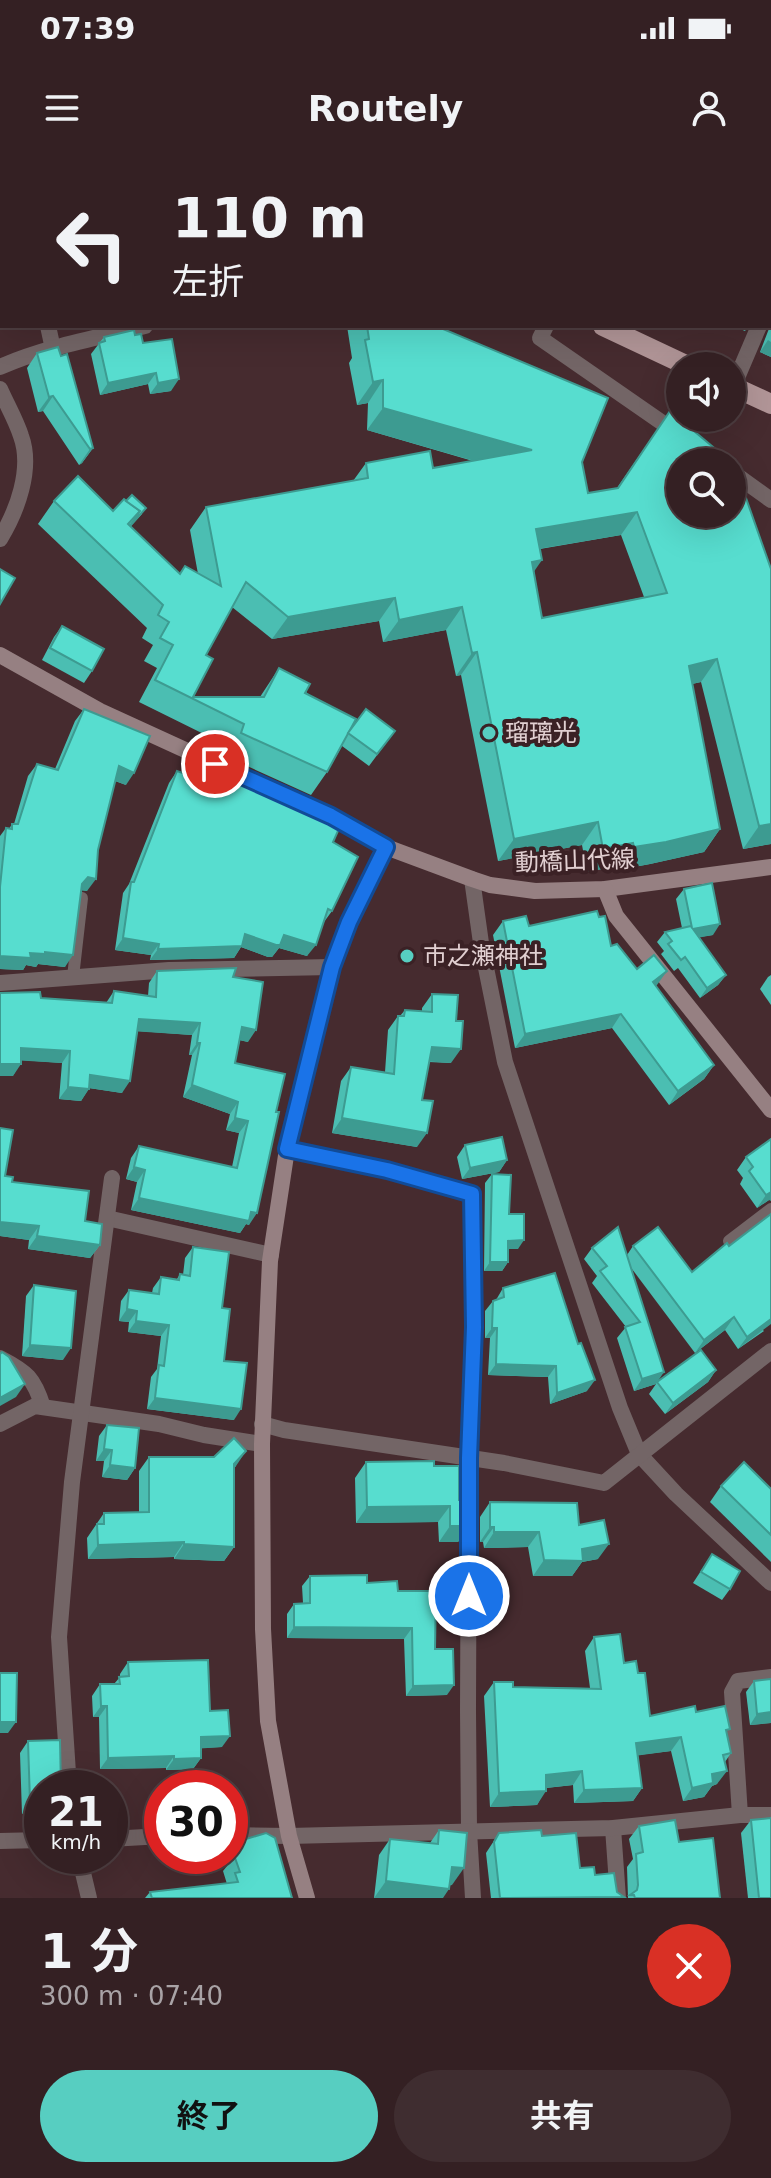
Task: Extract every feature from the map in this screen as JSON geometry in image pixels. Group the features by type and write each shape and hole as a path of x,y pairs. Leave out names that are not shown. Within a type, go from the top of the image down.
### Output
{"main road":[{"path":"607,328 666,356"},
{"path":"746,393 771,404"}],"street":[{"path":"48,328 53,349"},
{"path":"0,367 17,359 137,328"},
{"path":"545,328 540,338 685,439"},
{"path":"746,355 758,328"},
{"path":"0,389 22,439 26,466 9,524 0,539"},
{"path":"746,482 771,500"},
{"path":"0,655 100,711 258,784"},
{"name":"動橋山代線","path":"316,810 386,847 472,879 490,885 535,891 605,889 771,867"},
{"path":"307,1898 289,1836 268,1721 263,1629 262,1424 271,1255 287,1149 332,967 349,922 386,847"},
{"path":"472,879 481,943 505,1062 620,1408 639,1454 676,1494 771,1583"},
{"path":"605,889 616,916 771,1110"},
{"path":"0,983 169,970 332,967"},
{"path":"287,1149 387,1170 472,1194 474,1327 469,1458 469,1831 473,1898"},
{"path":"68,1770 59,1637 72,1482 112,1178"},
{"path":"107,1218 271,1255"},
{"path":"262,1424 284,1430 504,1463 604,1483 771,1351"},
{"path":"0,1358 20,1369 37,1387 43,1407"},
{"path":"0,1424 35,1406 159,1424 262,1444"},
{"path":"740,1815 732,1692 738,1681 771,1677"},
{"path":"248,1835 613,1828 740,1815 771,1815"},
{"path":"613,1828 618,1898"},
{"path":"0,1841 24,1840"},
{"path":"83,1874 89,1898"}],"lane":[{"path":"73,977 82,898"},
{"path":"729,1241 771,1209"}],"building":[{"path":"367,328 441,328 608,398 582,462 588,493 618,488 666,417 666,432 695,432 714,448 666,448 666,528 746,528 746,498 771,569 771,824 759,826 717,659 689,666 720,829 666,842 634,847 633,843 603,849 598,822 514,839 477,652 472,653 462,607 399,620 395,598 288,617 246,582 206,655 213,659 193,697 264,697 279,668 310,684 305,693 356,719 327,772 241,733 244,724 155,680 173,645 160,638 169,622 158,615 163,605 54,501 78,476 113,511 124,499 140,511 128,524 180,574 185,566 221,586 206,507 368,478 366,463 430,451 433,468 532,450 383,408 383,380 373,382 365,340 369,339","holes":["637,512 667,593 542,618 532,562 542,560 536,529"]},
{"path":"134,330 135,335 141,334 143,343 172,339 179,379 158,383 156,373 108,383 99,343 105,341 104,337"},
{"path":"58,347 61,356 67,354 93,448 90,449 53,396 49,397 37,353"},
{"path":"132,495 146,508 130,526 140,511 126,501"},
{"path":"0,569 15,578 0,604"},
{"path":"62,626 104,649 92,671 50,648"},
{"path":"84,709 150,736 134,773 119,766 98,850 96,879 88,877 82,884 73,955 45,952 30,953 31,958 0,956 0,887 6,828 12,829 12,824 18,824 37,764 58,770"},
{"path":"366,709 395,731 377,754 348,733"},
{"path":"225,764 309,802 342,822 333,842 358,857 332,911 328,909 316,945 284,935 280,945 276,945 245,934 242,946 158,949 159,944 123,938 131,882 134,882 177,771 215,784 219,770 222,771"},
{"path":"712,883 720,924 693,929 726,975 707,988 685,957 681,960 668,944 672,941 665,932 692,928 684,889"},
{"path":"597,911 599,917 605,916 611,946 617,944 637,969 654,955 667,971 653,982 714,1065 678,1091 621,1014 525,1034 503,921 526,916 529,926"},
{"path":"236,968 233,977 263,982 256,1030 242,1027 235,1063 285,1074 257,1213 251,1212 249,1221 139,1198 145,1170 134,1167 139,1146 237,1168 248,1121 235,1118 238,1102 192,1085 200,1043 197,1043 200,1023 139,1019 130,1081 90,1075 89,1089 68,1087 70,1051 21,1048 21,1064 0,1064 0,993 40,992 41,998 112,1003 114,991 156,997 157,971"},
{"path":"432,994 458,995 456,1021 463,1021 461,1049 432,1047 422,1100 433,1101 427,1133 342,1118 351,1067 394,1074 398,1016 404,1016 405,1010 432,1012"},
{"path":"0,1128 13,1130 5,1176 13,1177 12,1182 89,1191 85,1221 102,1224 100,1245 37,1236 39,1226 0,1222"},
{"path":"502,1137 507,1160 470,1168 465,1145"},
{"path":"771,1139 771,1192 766,1195 749,1171 753,1167 746,1157"},
{"path":"492,1174 511,1175 509,1214 524,1214 524,1240 508,1241 508,1262 490,1262"},
{"path":"771,1214 771,1319 747,1337 734,1317 704,1340 633,1246 658,1227 692,1272 727,1243 729,1246"},
{"path":"618,1227 664,1372 642,1379 625,1327 640,1322 600,1271 607,1266 592,1248"},
{"path":"193,1247 229,1252 222,1308 230,1309 224,1361 247,1363 241,1409 155,1398 159,1365 164,1366 169,1325 136,1321 137,1311 127,1309 129,1290 159,1294 161,1277 179,1280 180,1274 190,1276"},
{"path":"555,1273 578,1344 581,1343 595,1380 557,1393 556,1366 496,1364 497,1328 492,1328 493,1301 504,1297 503,1288"},
{"path":"34,1285 76,1291 71,1348 30,1345"},
{"path":"701,1350 716,1370 673,1403 657,1382"},
{"path":"2,1352 9,1357 25,1384 0,1398 0,1354"},
{"path":"107,1425 139,1428 135,1468 110,1465 112,1450 104,1449"},
{"path":"234,1438 246,1451 234,1464 234,1547 184,1542 98,1545 97,1524 104,1524 104,1513 149,1512 149,1457 214,1457"},
{"path":"434,1461 434,1466 459,1466 459,1500 469,1500 469,1526 450,1526 450,1506 367,1507 366,1462"},
{"path":"744,1462 771,1489 771,1535 721,1486"},
{"path":"490,1502 577,1503 579,1525 604,1520 609,1544 582,1549 583,1561 544,1560 539,1532 494,1532 494,1527 490,1527"},
{"path":"712,1554 740,1571 730,1589 701,1572"},
{"path":"367,1575 367,1583 397,1581 398,1591 436,1591 435,1649 453,1649 454,1685 413,1686 412,1628 294,1627 294,1604 310,1603 310,1576"},
{"path":"620,1634 624,1663 636,1661 638,1673 645,1673 650,1716 695,1706 696,1712 725,1706 731,1753 723,1755 727,1771 712,1774 713,1783 692,1788 681,1737 636,1743 642,1788 584,1790 582,1771 546,1775 546,1791 499,1793 494,1682 513,1682 513,1687 601,1689 594,1637"},
{"path":"208,1660 210,1711 228,1710 230,1736 201,1737 201,1758 108,1758 107,1706 101,1706 100,1684 120,1684 119,1677 129,1676 128,1662"},
{"path":"0,1673 17,1673 16,1722 0,1722"},
{"path":"771,1679 771,1712 757,1714 754,1681"},
{"path":"60,1740 61,1770 29,1770 28,1741"},
{"path":"771,1818 771,1898 759,1898 751,1820"},
{"path":"675,1820 679,1842 713,1838 720,1898 635,1898 630,1895 638,1885 636,1854 643,1852 639,1826"},
{"path":"439,1830 467,1833 464,1868 452,1867 449,1889 386,1881 390,1839 438,1844"},
{"path":"541,1830 542,1836 576,1833 580,1868 594,1867 595,1875 614,1873 617,1892 624,1897 500,1898 494,1842 499,1833"},
{"path":"266,1833 275,1838 292,1898 152,1898 150,1892 238,1882 235,1874 248,1874 248,1838"}],"place":[{"name":"瑠璃光","path":"489,733"},
{"name":"市之瀬神社","path":"407,956"}],"route":[{"path":"215,764 331,816 386,847 349,922 332,967 287,1149 387,1170 472,1194 474,1327 469,1458 469,1596"}]}
